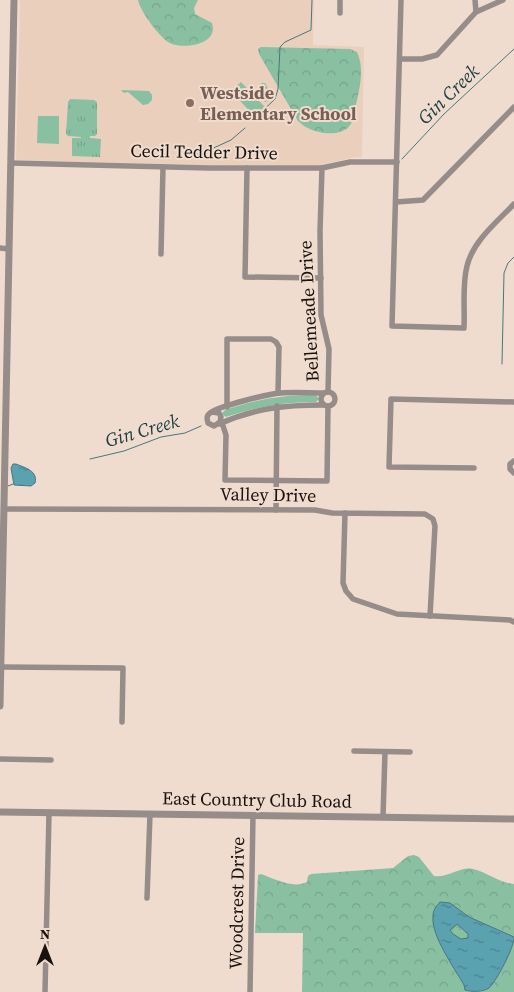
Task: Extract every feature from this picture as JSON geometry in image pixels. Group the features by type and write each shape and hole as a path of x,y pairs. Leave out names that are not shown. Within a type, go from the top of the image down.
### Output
{"street":[{"path":"0,706 4,508 4,341 9,248 14,0"},
{"path":"340,0 340,14"},
{"path":"402,0 392,326 464,328 466,276 470,258 480,240 514,204"},
{"path":"475,0 476,12"},
{"path":"400,59 422,59 437,55 476,12 503,0"},
{"path":"396,202 423,200 514,107"},
{"name":"Cecil Tedder Drive","path":"10,163 163,167 322,168 350,162 397,162"},
{"path":"161,254 163,167"},
{"path":"247,168 245,277 320,278"},
{"name":"Bellemeade Drive","path":"322,168 320,278 321,320 329,349 326,392"},
{"path":"0,248 9,248"},
{"path":"227,406 227,339 271,339 276,342 278,347 278,393"},
{"path":"326,392 321,399 326,406"},
{"path":"326,392 332,394 335,398 334,402 326,406 277,406 252,411 212,426 207,421 208,414 227,406 278,393 326,392"},
{"path":"474,468 389,466 391,399 514,402"},
{"path":"276,510 277,406"},
{"name":"Bellemeade Drive","path":"219,424 226,435 225,480 328,481 326,406"},
{"path":"212,412 217,412 220,415 219,424"},
{"path":"514,462 510,464 510,470 514,473"},
{"name":"Valley Drive","path":"4,508 316,510 345,513 425,514 433,519 435,526 430,616"},
{"path":"345,513 343,582 346,591 353,599 397,614 510,620 514,622"},
{"path":"1,666 122,668 122,722"},
{"path":"354,751 410,752"},
{"path":"383,817 385,752"},
{"path":"0,758 51,760"},
{"name":"East Country Club Road","path":"0,812 514,819"},
{"path":"45,992 49,813"},
{"path":"147,898 150,814"},
{"name":"Woodcrest Drive","path":"250,992 254,815"}],"shaded area":[{"name":"Westside Elementary School","path":"20,0 314,0 313,45 364,47 362,157 323,165 205,165 16,160"}],"green space":[{"path":"138,0 198,0 194,8 195,14 212,23 213,30 211,36 193,45 172,44 162,37 152,25"},
{"path":"261,47 350,49 357,52 360,60 361,78 352,122 349,127 338,132 326,133 313,130 298,121 259,54 258,49"},
{"path":"241,82 265,107 255,117 231,91"},
{"path":"265,83 272,96 271,99 265,102 261,98 263,93 259,86"},
{"path":"121,90 149,91 152,95 152,100 148,104 143,105 128,92 124,93"},
{"path":"70,99 94,100 97,102 97,134 90,136 90,138 101,139 100,157 72,156 72,138 81,137 68,136 66,134 68,102"},
{"path":"38,116 59,116 59,144 37,143"},
{"path":"316,395 319,399 316,402 270,406 226,417 222,413 225,410 259,400"},
{"path":"414,855 419,857 434,876 445,875 464,869 473,869 503,882 514,884 514,992 302,992 303,933 255,933 258,875 261,874 290,884 302,884 307,882 308,876 311,874 393,868 408,856"}],"water":[{"path":"13,464 24,467 33,473 35,483 31,486 14,485 11,468"},
{"path":"440,902 450,903 469,917 514,937 504,964 489,988 477,991 465,990 464,985 439,942 433,924 433,914","holes":["457,924 468,934 468,938 461,939 450,930"]}],"waterway":[{"path":"252,121 275,99 278,89 280,47 285,42 311,30 312,0"},
{"name":"Gin Creek","path":"402,159 444,114 514,49"},
{"path":"205,152 231,140 245,128"},
{"path":"187,156 198,154"},
{"path":"502,364 504,273 508,263 514,257"},
{"name":"Gin Creek","path":"90,459 124,451 161,437 185,433 201,426"},
{"path":"8,486 13,484"}],"place":[{"name":"Westside Elementary School","path":"190,103"}]}
